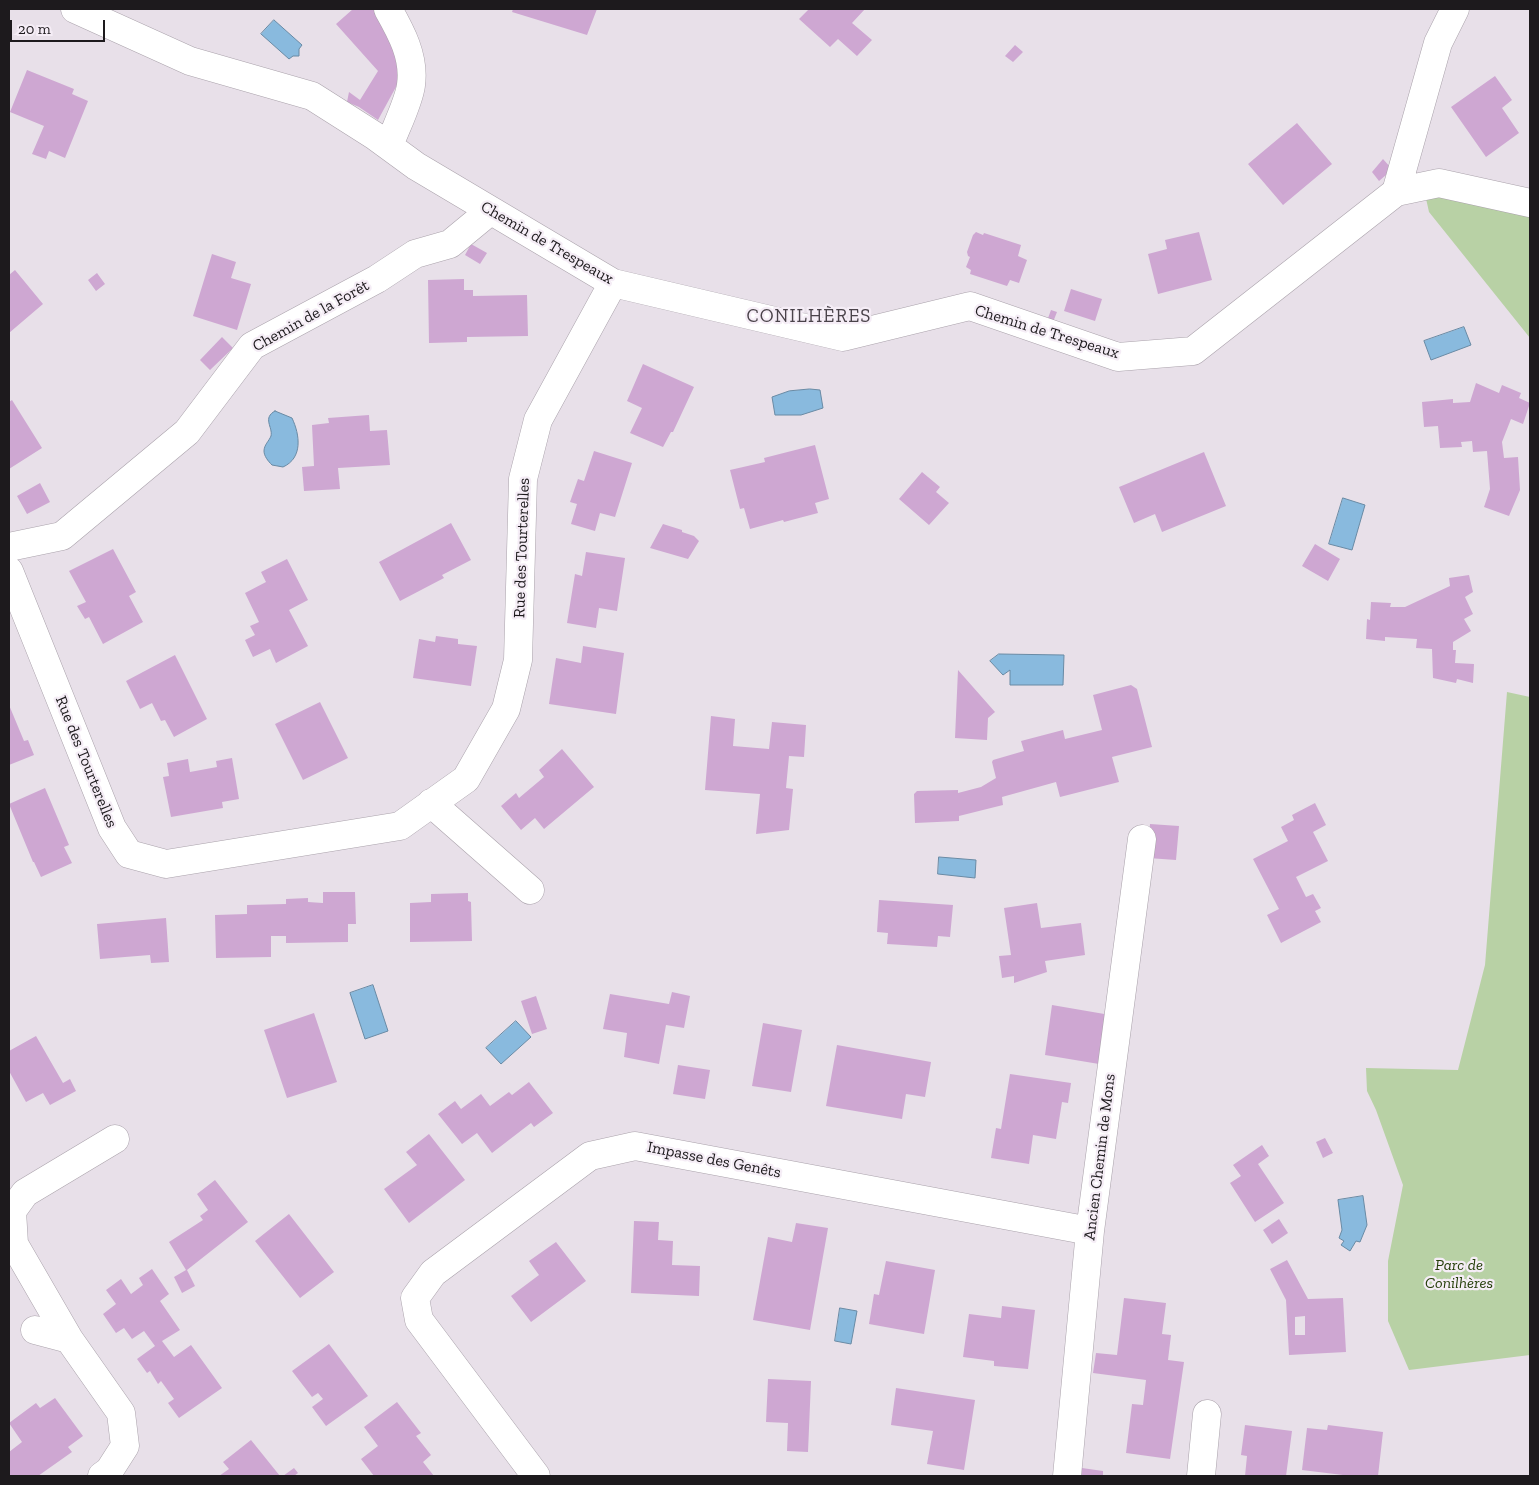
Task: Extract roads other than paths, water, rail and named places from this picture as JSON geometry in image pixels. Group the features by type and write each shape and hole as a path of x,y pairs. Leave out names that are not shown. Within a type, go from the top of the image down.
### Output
{"street":[{"name":"Chemin de Trespeaux","path":"75,9 190,61 312,96 389,146 416,166 614,283 843,337 970,306 1118,357 1193,351 1396,192 1439,183 1530,203"},
{"path":"388,9 403,36 412,70 411,86 389,146"},
{"path":"1396,192 1438,43 1455,9"},
{"name":"Chemin de la Forêt","path":"9,547 62,536 187,432 252,346 378,279 415,254 450,244 490,211"},
{"name":"Rue des Tourterelles","path":"9,572 112,828 129,854 166,864 400,826 466,779 506,709 518,660 522,479 538,420 614,283"},
{"path":"431,803 530,890"},
{"name":"Ancien Chemin de Mons","path":"1067,1476 1090,1231 1142,839"},
{"path":"102,1476 109,1471 125,1446 121,1414 69,1339 14,1244 12,1211 25,1193 114,1139"},
{"name":"Impasse des Genêts","path":"530,1474 419,1320 415,1298 433,1273 590,1156 635,1146 1090,1231"},
{"path":"35,1330 69,1339"},
{"path":"1201,1476 1207,1414"}],"water":[{"path":"274,20 302,45 299,49 299,56 293,56 289,59 261,34"},
{"path":"1464,327 1471,345 1431,360 1424,341"},
{"path":"820,390 823,408 801,415 775,415 772,397 789,391"},
{"path":"275,411 292,418 298,439 297,452 294,458 283,467 272,465 264,453 264,449 271,436 269,417"},
{"path":"1343,498 1365,505 1352,550 1329,544"},
{"path":"999,654 1064,655 1063,685 1010,685 1010,670 1003,675 990,661"},
{"path":"939,857 976,860 975,878 938,874"},
{"path":"373,985 388,1031 365,1039 350,993"},
{"path":"516,1021 531,1037 501,1064 486,1048"},
{"path":"1363,1196 1367,1225 1360,1242 1356,1241 1350,1251 1341,1245 1344,1241 1339,1238 1342,1230 1338,1200"},
{"path":"840,1308 857,1311 851,1344 835,1341"}],"district":[{"name":"CONILHÈRES","path":"809,317"}],"park label":[{"name":"Parc de Conilhères","path":"1459,1274"}]}
